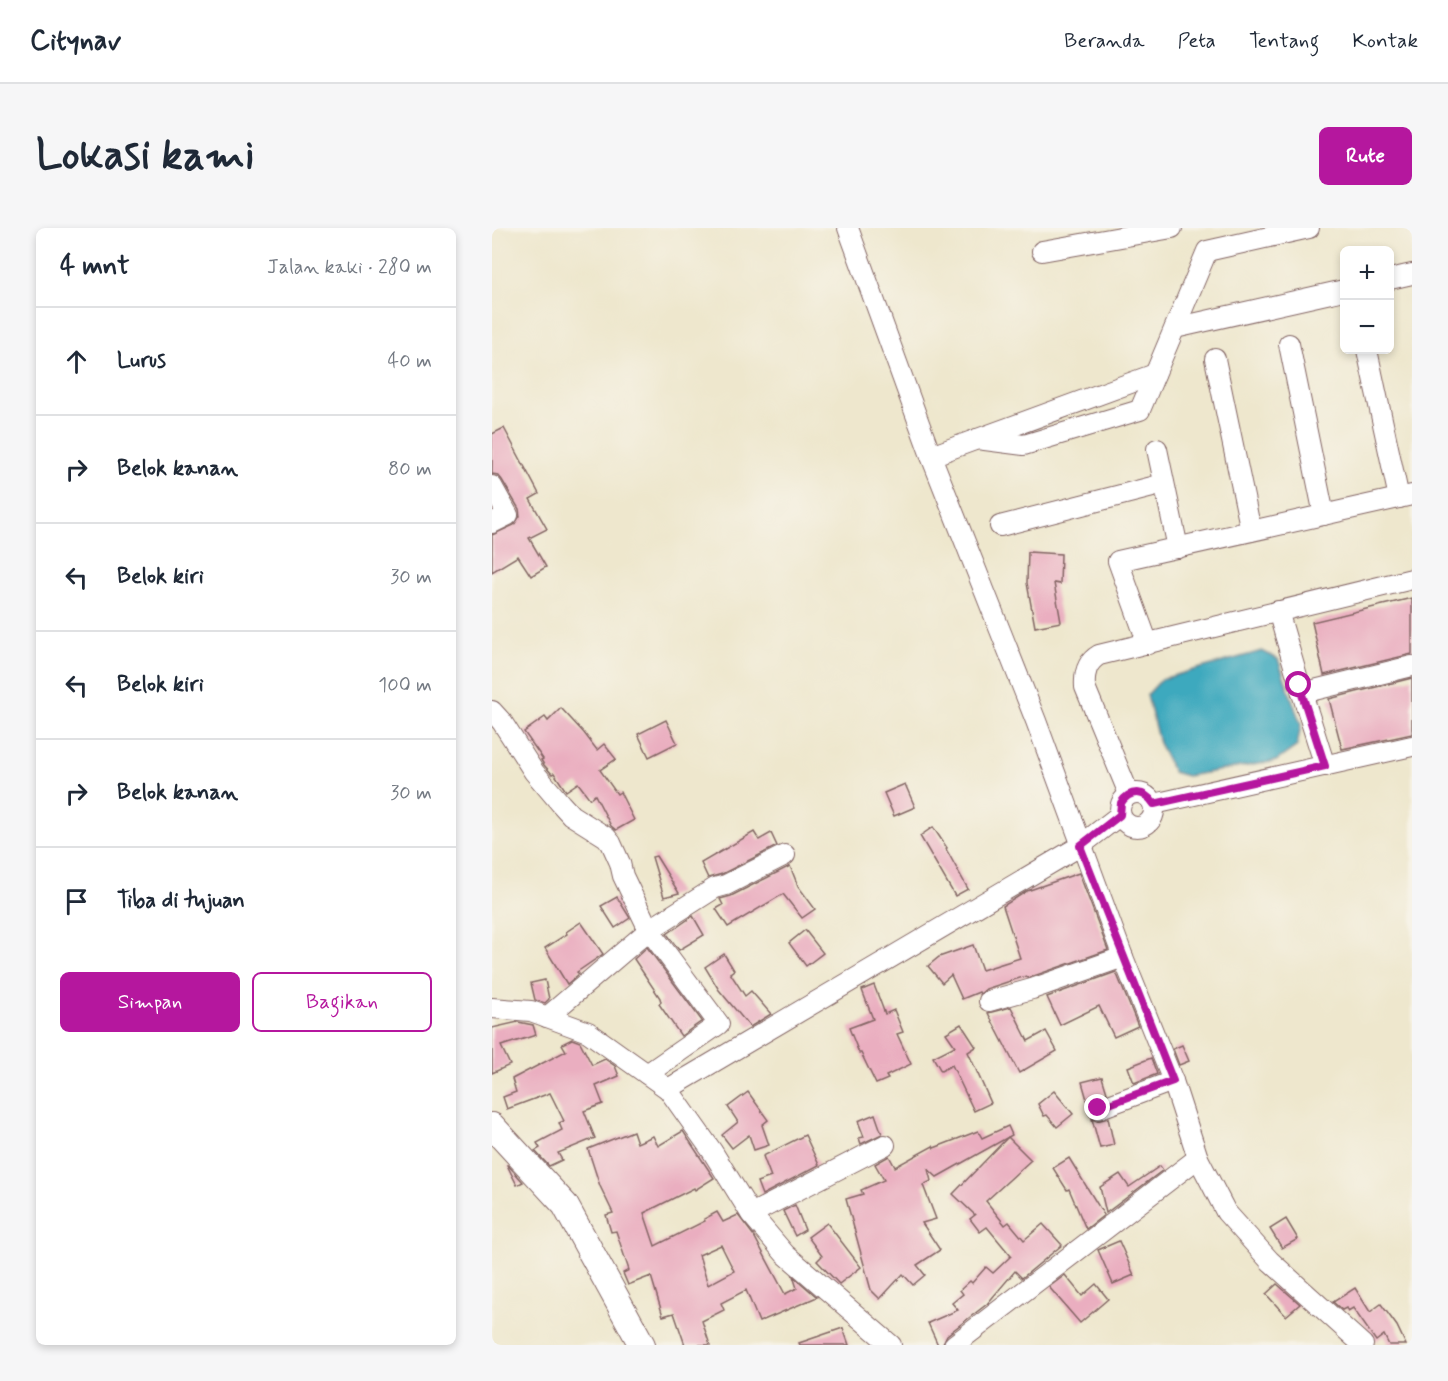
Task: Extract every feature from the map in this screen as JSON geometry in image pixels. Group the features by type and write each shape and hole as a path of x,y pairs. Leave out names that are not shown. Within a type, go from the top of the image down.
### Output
{"main road":[{"path":"492,1126 565,1205 642,1345"}],"street":[{"path":"848,228 931,456 1036,721 1080,846 1173,1081 1198,1158 1226,1212 1270,1261 1363,1345"},
{"path":"977,439 1024,445 1140,410 1207,251 1243,235 1309,228"},
{"path":"1042,251 1159,229"},
{"path":"1394,278 1412,274"},
{"path":"1175,328 1340,291"},
{"path":"1289,344 1324,515"},
{"path":"1148,644 1118,561 1405,496 1368,354"},
{"path":"1215,359 1251,531"},
{"path":"931,456 1155,374"},
{"path":"1157,449 1178,548"},
{"path":"1000,526 1164,484"},
{"path":"492,486 508,515 492,523"},
{"path":"1129,794 1085,687 1084,675 1091,660 1099,655 1412,579"},
{"path":"1278,611 1325,766"},
{"path":"1302,693 1412,666"},
{"path":"492,711 502,722 534,772 561,804 571,815 612,843 627,885 650,930 719,1024 647,1074"},
{"path":"1154,804 1412,746"},
{"path":"1135,792 1146,795 1154,804 1150,821 1139,827 1128,824 1120,815 1121,803 1129,794 1135,792"},
{"path":"668,1089 1080,846 1120,815"},
{"path":"547,1017 650,930 715,888 726,885 785,855"},
{"path":"989,1001 1032,990 1123,957"},
{"path":"492,1008 531,1011 588,1032 668,1089 712,1151 751,1214 785,1254 891,1345"},
{"path":"1098,1108 1173,1081"},
{"path":"751,1214 885,1144"},
{"path":"954,1345 1198,1158"}],"water":[{"path":"1262,651 1278,659 1301,725 1297,746 1276,761 1187,776 1173,772 1159,743 1147,695 1162,679"}],"building":[{"path":"504,428 539,494 530,499 547,529 529,538 546,567 531,576 518,556 492,572 492,535 514,525 520,516 519,509 502,480 498,475 492,474 492,434"},
{"path":"1028,552 1061,554 1060,584 1054,583 1061,622 1035,627 1027,583"},
{"path":"1412,598 1412,654 1324,675 1312,622"},
{"path":"1412,678 1412,734 1342,749 1329,699"},
{"path":"561,708 597,750 604,744 616,759 600,770 617,794 620,792 634,820 616,830 611,826 595,795 590,799 578,783 566,791 554,773 552,774 544,765 541,760 543,759 524,732 545,717 548,721"},
{"path":"666,720 677,743 649,757 638,734"},
{"path":"905,784 915,807 894,816 884,793"},
{"path":"933,827 947,848 968,889 955,896 920,836"},
{"path":"754,832 759,840 771,833 777,846 722,874 708,878 701,863"},
{"path":"656,856 679,893 664,897 652,857"},
{"path":"790,866 798,886 815,909 802,918 783,894 728,927 716,909 723,905 720,899 731,896"},
{"path":"1079,873 1108,950 1028,978 1026,976 986,989 980,994 979,992 962,999 951,975 942,983 928,966 939,957 973,945 982,970 1020,958 1003,906 1027,891"},
{"path":"617,897 630,918 615,928 601,906"},
{"path":"693,916 704,935 679,950 667,934"},
{"path":"581,922 603,954 577,972 579,974 567,984 545,948"},
{"path":"805,930 823,953 806,966 789,943"},
{"path":"647,947 702,1021 681,1036 659,1004 660,998 634,959"},
{"path":"724,954 734,970 730,973 745,996 751,991 771,1014 750,1027 719,990 705,967"},
{"path":"1116,972 1138,1026 1114,1037 1099,1006 1060,1025 1047,997"},
{"path":"545,980 549,999 545,1003 535,1000 531,983"},
{"path":"874,985 885,1014 894,1010 903,1032 897,1034 911,1064 886,1076 888,1079 876,1084 859,1053 849,1028 873,1019 862,990"},
{"path":"1011,1007 1028,1041 1046,1031 1057,1051 1019,1073 988,1013"},
{"path":"518,1022 533,1025 536,1035 501,1046 510,1065 492,1073 492,1028"},
{"path":"961,1024 976,1047 968,1052 991,1103 974,1111 952,1065 941,1071 933,1057 955,1046 946,1033"},
{"path":"572,1039 580,1042 592,1065 605,1059 615,1066 619,1076 596,1086 603,1104 584,1111 595,1138 558,1153 562,1160 549,1166 535,1151 540,1148 537,1143 562,1130 559,1123 564,1121 550,1093 507,1109 503,1097 516,1092 512,1079 566,1051 562,1044"},
{"path":"1182,1045 1189,1061 1179,1065 1173,1049"},
{"path":"1151,1058 1157,1074 1134,1083 1128,1067"},
{"path":"1102,1077 1107,1093 1093,1098 1088,1103 1082,1082"},
{"path":"1054,1091 1073,1114 1057,1127 1047,1115 1044,1116 1038,1104"},
{"path":"748,1092 768,1120 762,1125 769,1145 754,1150 749,1135 732,1148 722,1135 738,1122 728,1107"},
{"path":"875,1114 882,1134 861,1144 859,1138 864,1137 858,1121"},
{"path":"1108,1118 1114,1145 1100,1148 1092,1119 1097,1121"},
{"path":"1008,1126 1012,1135 937,1177 928,1169 931,1181 923,1185 936,1219 922,1223 940,1250 917,1265 925,1275 913,1285 903,1274 880,1299 871,1290 846,1199 863,1194 861,1190 884,1180 875,1164 889,1156 895,1167 933,1146 934,1148 978,1131 982,1138"},
{"path":"633,1131 637,1143 653,1136 658,1146 683,1131 714,1178 695,1190 694,1188 644,1213 655,1246 705,1221 704,1219 717,1212 723,1222 738,1215 754,1236 785,1294 797,1288 793,1276 817,1297 759,1322 746,1290 721,1303 724,1310 702,1321 710,1345 685,1345 674,1313 663,1316 651,1276 628,1285 623,1273 629,1270 616,1231 611,1232 606,1215 613,1213 600,1186 588,1149","holes":["721,1245 734,1271 708,1285 699,1255"]},
{"path":"805,1135 819,1165 762,1195 757,1182 771,1177 763,1156"},
{"path":"1008,1137 1031,1160 986,1201 1005,1225 1009,1222 1024,1240 1043,1224 1062,1245 1022,1278 1015,1271 987,1304 947,1335 942,1345 938,1345 928,1323 958,1310 952,1303 963,1294 960,1290 970,1281 972,1283 986,1267 993,1273 1011,1256 987,1227 980,1232 970,1219 975,1215 953,1194"},
{"path":"1069,1158 1104,1215 1086,1229 1069,1189 1067,1190 1053,1168"},
{"path":"508,1165 523,1182 517,1185"},
{"path":"1160,1166 1163,1170 1106,1213 1100,1187 1120,1174 1129,1187"},
{"path":"795,1205 805,1230 795,1236 783,1211"},
{"path":"1286,1219 1298,1239 1282,1248 1270,1229"},
{"path":"827,1223 861,1267 839,1284 817,1261 822,1256 808,1237"},
{"path":"1119,1241 1134,1275 1113,1284 1098,1250"},
{"path":"1065,1275 1082,1296 1096,1284 1108,1299 1080,1323 1049,1287"},
{"path":"1277,1284 1300,1304 1286,1316 1266,1294"},
{"path":"1355,1288 1370,1312 1381,1304 1397,1326 1406,1345 1389,1345 1384,1335 1376,1341 1353,1308 1348,1311 1346,1308 1342,1310 1333,1302"},
{"path":"843,1328 849,1345 800,1345 799,1343"}],"route":[{"path":"1098,1108 1173,1081 1080,846 1120,815 1119,809 1124,798 1135,792 1146,795 1154,804 1325,766 1299,685"}]}
